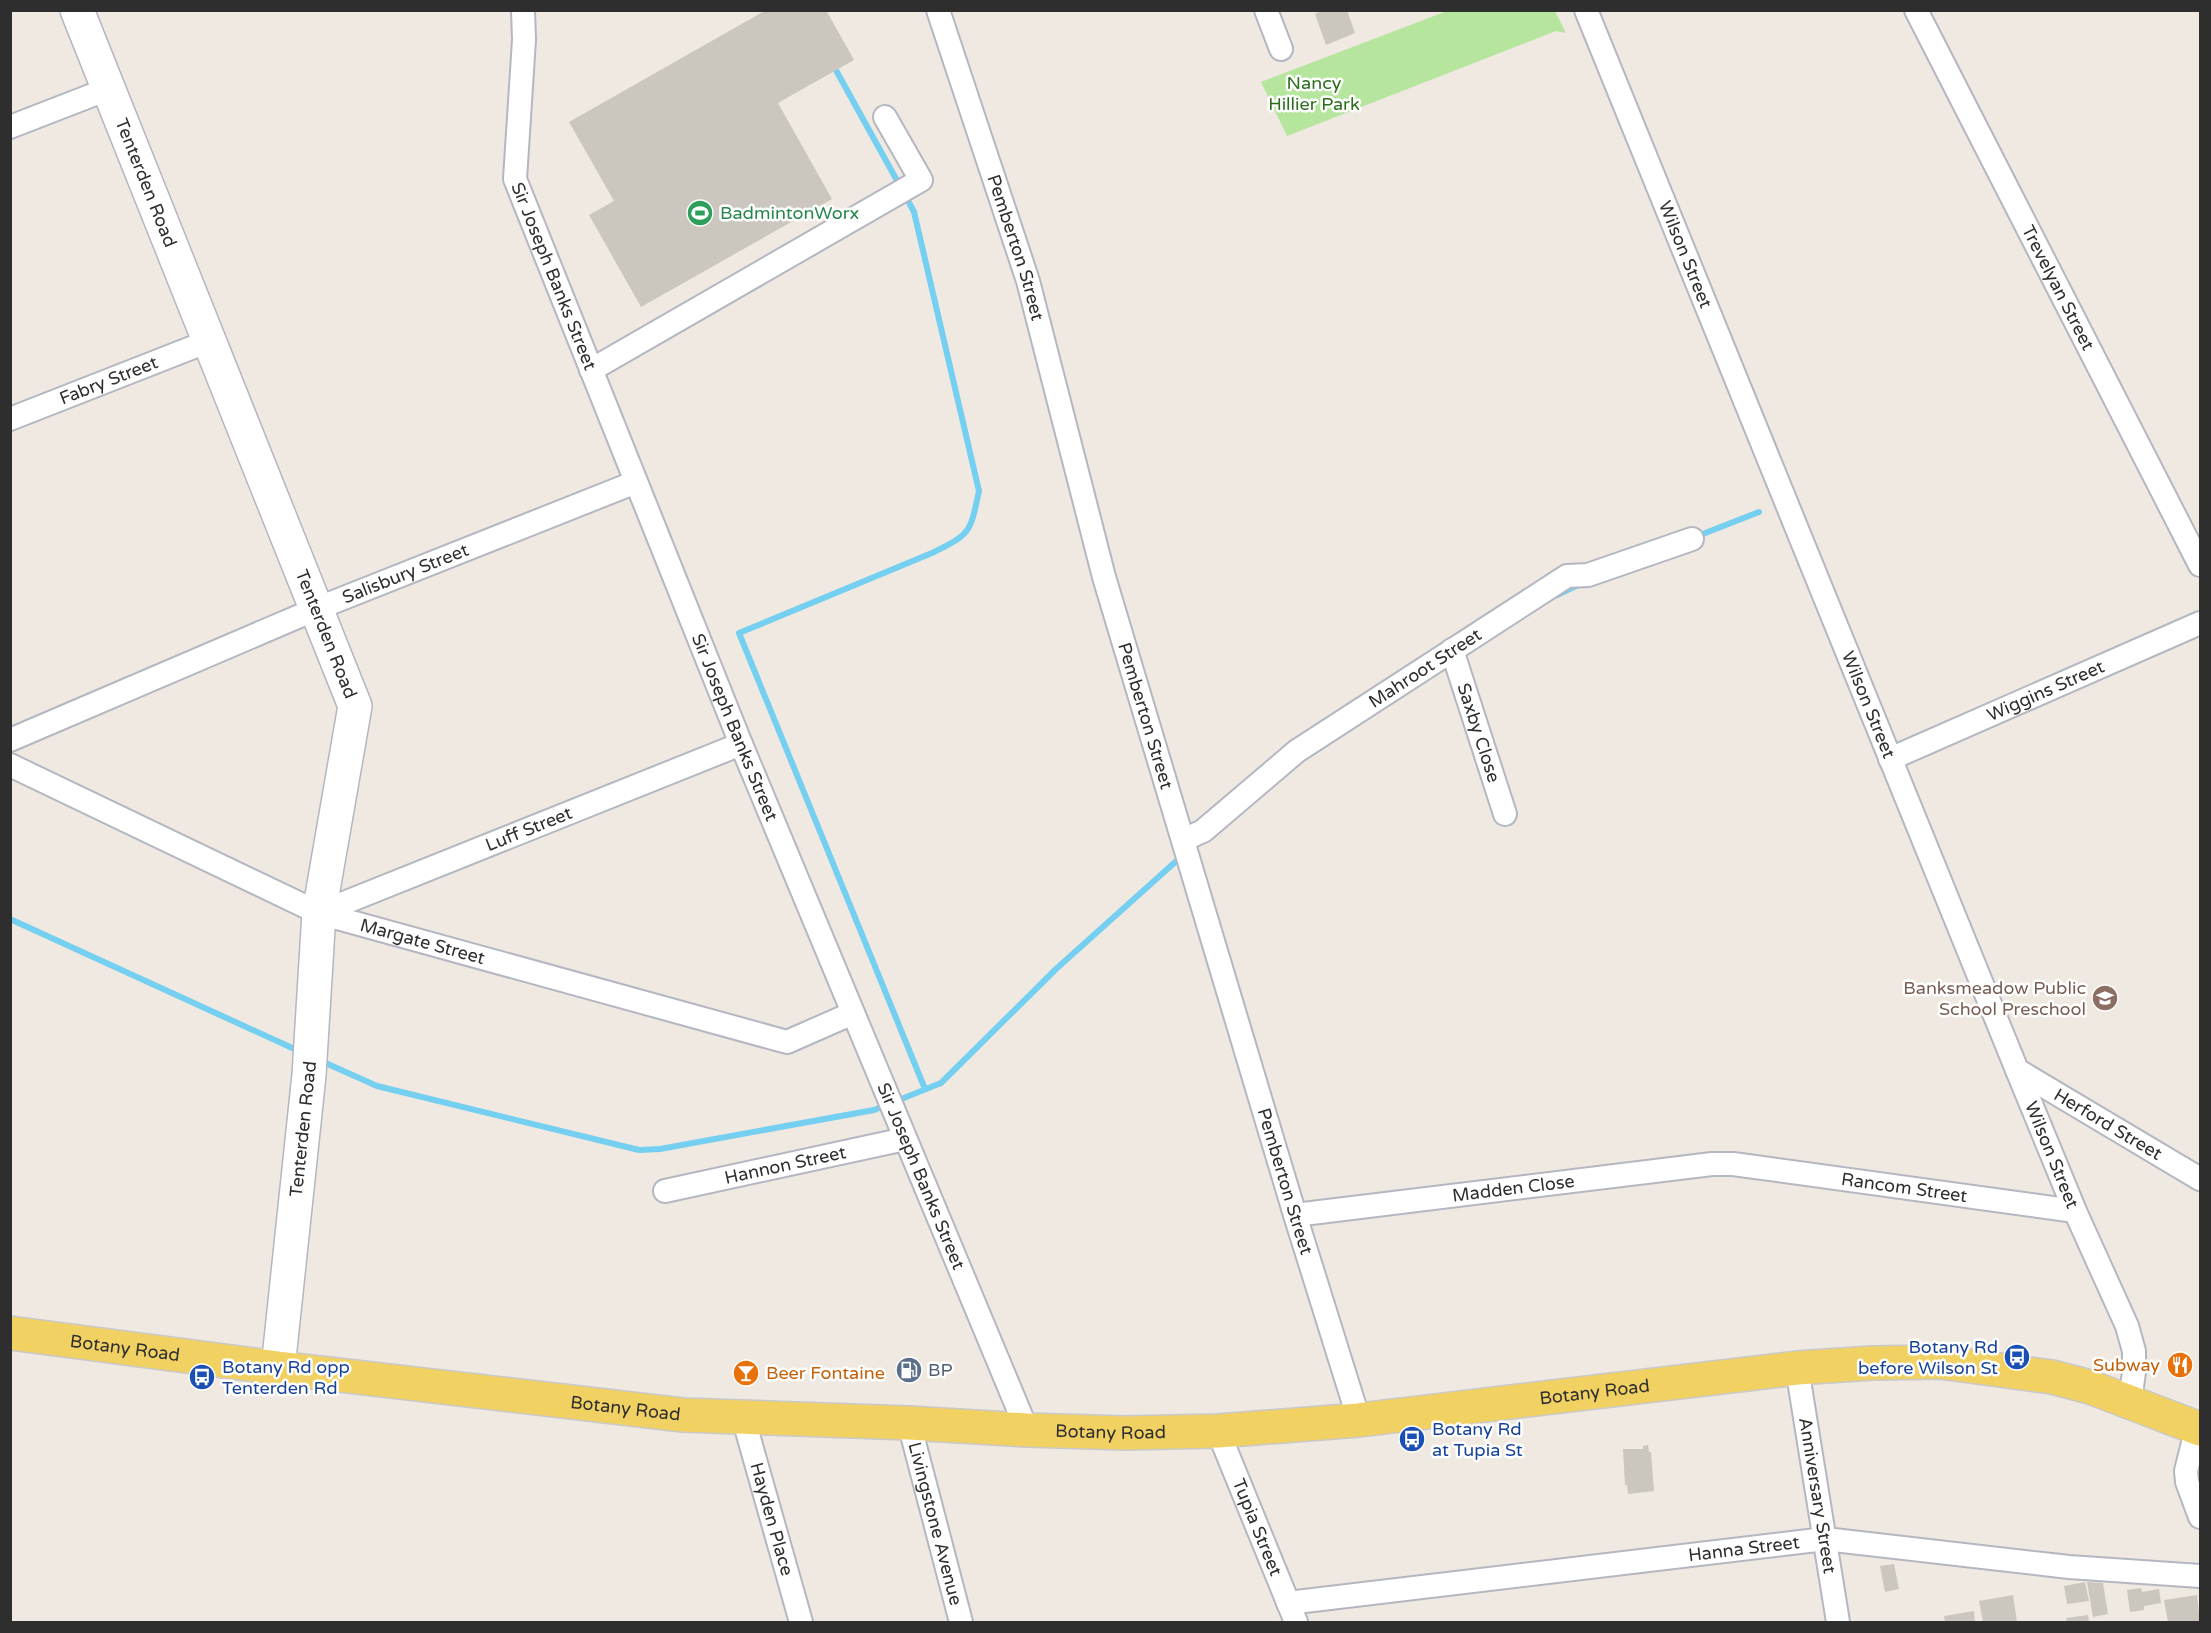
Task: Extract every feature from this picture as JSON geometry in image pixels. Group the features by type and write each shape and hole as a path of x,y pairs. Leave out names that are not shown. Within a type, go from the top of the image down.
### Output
{"main road":[{"name":"Botany Road","path":"10,1333 278,1368 683,1415 909,1422 1027,1430 1125,1433 1218,1431 1359,1420 1797,1368 1872,1363 1940,1362 2052,1377 2090,1387 2199,1428"}],"street":[{"name":"Tenterden Road","path":"77,10 355,706 319,913 309,1076 278,1368"},
{"name":"Sir Joseph Banks Street","path":"523,10 524,40 515,179 741,744 1027,1430"},
{"name":"Pemberton Street","path":"938,10 1028,281 1104,577 1295,1215 1359,1420"},
{"path":"1266,10 1281,49"},
{"name":"Wilson Street","path":"1586,10 2017,1070 2075,1211 2127,1326 2134,1351 2130,1401"},
{"name":"Trevelyan Street","path":"1916,10 2200,565"},
{"path":"10,127 108,89"},
{"path":"591,370 921,180 885,117"},
{"name":"Fabry Street","path":"10,419 209,341"},
{"name":"Salisbury Street","path":"10,740 316,609 636,482"},
{"name":"Mahroot Street","path":"1183,840 1203,831 1297,752 1567,576 1588,575 1692,539"},
{"name":"Wiggins Street","path":"1890,759 2200,623"},
{"name":"Saxby Close","path":"1452,650 1505,814"},
{"name":"Luff Street","path":"319,913 741,744"},
{"name":"Margate Street","path":"10,765 319,913 788,1042 853,1013"},
{"name":"Herford Street","path":"2017,1070 2200,1179"},
{"name":"Hannon Street","path":"664,1191 905,1139"},
{"name":"Madden Close","path":"1295,1215 1698,1165 1733,1164"},
{"name":"Rancom Street","path":"1733,1164 2075,1211"},
{"name":"Anniversary Street","path":"1797,1368 1838,1623"},
{"name":"Hayden Place","path":"743,1417 801,1623"},
{"name":"Livingstone Avenue","path":"909,1422 961,1623"},
{"path":"2199,1428 2186,1471 2187,1482 2200,1517"},
{"name":"Tupia Street","path":"1218,1431 1292,1613"},
{"name":"Hanna Street","path":"1292,1613 1825,1539 2069,1567 2200,1576"}],"green space":[{"name":"Nancy Hillier Park","path":"1447,11 1555,11 1566,33 1556,31 1287,136 1261,82"}],"building":[{"path":"766,10 826,10 854,60 778,103 832,199 641,307 589,215 614,201 569,122"},
{"path":"1324,10 1347,10 1355,33 1326,45 1315,14"},
{"path":"1648,1445 1649,1452 1651,1452 1654,1491 1628,1494 1627,1485 1625,1485 1623,1449 1643,1449 1643,1446"},
{"path":"1894,1564 1899,1589 1885,1592 1880,1566"},
{"path":"2085,1582 2089,1601 2067,1604 2064,1586"},
{"path":"2087,1582 2103,1583 2108,1614 2093,1617"},
{"path":"2141,1588 2142,1592 2159,1589 2161,1603 2144,1606 2144,1610 2130,1612 2127,1590"},
{"path":"2013,1595 2017,1622 1983,1622 1979,1601"},
{"path":"2197,1595 2200,1622 2168,1622 2164,1600"},
{"path":"1974,1611 1975,1622 1945,1622 1944,1616"},
{"path":"2088,1615 2089,1622 2067,1622 2066,1618"}],"waterway":[{"path":"832,63 900,186"},
{"path":"905,195 914,212 979,491 970,524 962,536 932,553 739,633 925,1089"},
{"path":"1695,537 1759,512"},
{"path":"1557,595 1580,584"},
{"path":"321,1061 377,1086 639,1150 660,1149 874,1110 941,1083 1056,969 1183,855"},
{"path":"10,919 301,1052"}],"place":[{"name":"BadmintonWorx","path":"700,213"},
{"name":"Banksmeadow Public School Preschool","path":"2105,998"},
{"name":"Botany Rd before Wilson St","path":"2017,1357"},
{"name":"Subway","path":"2180,1365"},
{"name":"BP","path":"909,1370"},
{"name":"Beer Fontaine","path":"746,1373"},
{"name":"Botany Rd opp Tenterden Rd","path":"202,1377"},
{"name":"Botany Rd at Tupia St","path":"1412,1439"}]}
